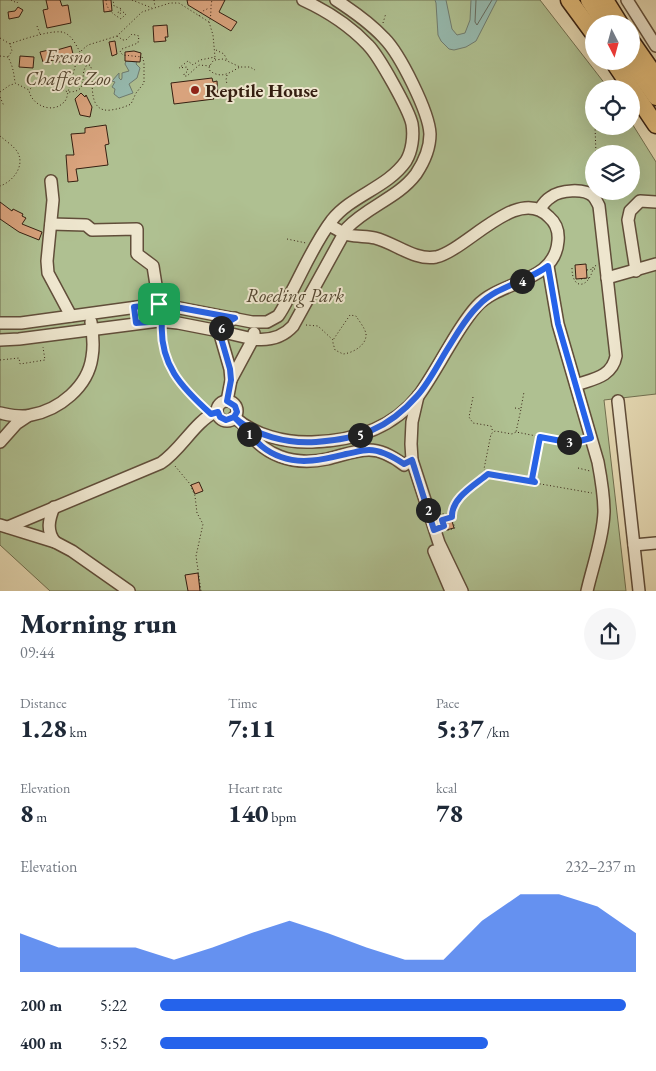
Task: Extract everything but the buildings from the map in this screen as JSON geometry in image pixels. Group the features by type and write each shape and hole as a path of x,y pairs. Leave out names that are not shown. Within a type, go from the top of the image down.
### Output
{"highway":[{"path":"569,0 585,22"},
{"path":"589,0 599,15"},
{"path":"605,0 614,15"},
{"path":"640,54 656,77"},
{"path":"619,70 656,125"},
{"path":"637,70 656,97"}],"street":[{"path":"0,323 159,304 252,322 267,322 278,316 329,225 346,206 386,181 405,162 411,148 413,129 410,117 376,54 327,5 303,0"},
{"path":"0,340 162,321 264,340 290,330 344,233 357,219 394,195 408,183 424,162 430,134 422,107 391,46 376,30 336,0"},
{"path":"627,0 655,44"},
{"path":"51,181 53,200 47,262 48,273 71,316"},
{"path":"540,209 550,197 560,193 580,192 592,195 597,200 599,206 616,356 611,370 606,374 576,386"},
{"path":"636,271 628,220 630,211 640,201 656,202"},
{"path":"244,426 278,438 305,442 335,440 365,434 392,419 418,396 477,306 492,294 538,273 548,266 555,253 558,233 556,225 540,209 530,207 515,211 474,233 444,254 436,257 417,255 376,238 344,233 329,225"},
{"path":"51,224 86,225 92,230 137,229 137,254 153,266 159,304"},
{"path":"607,273 636,271 656,264"},
{"path":"548,266 558,324 601,478 604,512 602,529 586,591"},
{"path":"134,307 136,323"},
{"path":"0,442 16,424 30,416 56,406 72,394 82,383 92,357 92,330 89,313"},
{"path":"219,331 223,325 235,318"},
{"path":"231,380 253,339 252,322"},
{"path":"219,331 229,361 231,380 227,401"},
{"path":"418,396 411,432 408,462 412,482 431,543 451,591"},
{"path":"4,526 168,458 203,421 214,413 219,405 227,401 233,403 237,408 234,417 229,420 222,419 214,413"},
{"path":"618,401 639,591"},
{"path":"0,413 30,416"},
{"path":"234,417 261,447 290,460 326,459 369,450 408,462"},
{"path":"365,434 369,450"},
{"path":"408,462 439,543 462,591"},
{"path":"54,506 49,522 50,534 55,542"},
{"path":"4,526 55,542 72,551 128,591"},
{"path":"634,545 656,543"}],"path":[{"path":"12,0 17,3 19,0"},
{"path":"106,0 106,4 111,12 120,19 126,14 124,12 119,14 118,12 122,9 114,6 113,0"},
{"path":"132,0 152,8 179,1 209,22"},
{"path":"154,0 155,8"},
{"path":"212,0 209,22 214,35 215,57 210,66 210,71 214,74 227,75 240,67"},
{"path":"0,92 10,84 15,83 29,90 31,98 35,103 50,108 62,105 66,101 80,53 88,45 117,36 142,12 152,8"},
{"path":"199,16 200,12 210,8"},
{"path":"381,25 385,20 386,13"},
{"path":"37,26 40,35"},
{"path":"10,44 58,31 68,35 80,53"},
{"path":"29,90 36,85 46,83 68,92 77,92 84,82 83,69 88,65 91,66 92,70 96,106 107,110 131,104 136,93 144,84 144,60 141,56 123,56 120,52 122,49 138,43 140,38 138,34 123,40 117,36"},
{"path":"0,38 10,44 12,52 8,57"},
{"path":"214,49 224,54 227,61"},
{"path":"0,56 8,57"},
{"path":"8,57 12,66 15,83"},
{"path":"210,66 199,65 185,76 184,74 188,71 187,67 179,68 188,61 193,65 200,60 215,57"},
{"path":"214,60 223,59 240,67 250,67 255,70"},
{"path":"227,75 227,84"},
{"path":"0,97 4,106"},
{"path":"0,136 18,151 20,157 15,176 0,186"},
{"path":"287,239 301,241 315,248"},
{"path":"572,268 573,278 576,282 584,284 591,278 593,269"},
{"path":"587,270 593,269 607,273"},
{"path":"581,279 591,278"},
{"path":"297,320 308,326 318,326 333,340 335,350 340,354 351,353 363,343 366,338 366,332 356,316 350,314 333,340"},
{"path":"162,321 163,347 172,370 184,388 214,413"},
{"path":"0,360 19,358 20,364 45,360 41,336"},
{"path":"515,433 524,392"},
{"path":"473,397 469,417 472,422 491,426 493,432 484,469 488,474 593,494"},
{"path":"515,408 520,409"},
{"path":"511,428 515,433"},
{"path":"493,432 515,433 570,442 582,440 584,445 571,445 570,442"},
{"path":"535,482 532,479 540,437"},
{"path":"168,458 190,484 195,496 197,512 203,524 196,556 201,591"},
{"path":"530,459 536,461"},
{"path":"578,468 590,471"},
{"path":"452,517 442,520 445,531 455,528 452,508 456,501 488,474"}],"green space":[{"name":"Roeding Park","path":"0,0 540,0 585,58 585,70 594,70 602,80 585,80 585,135 639,135 656,162 656,394 604,400 626,591 50,591 0,545"}],"water":[{"path":"435,0 446,0 452,29 457,35 465,33 470,20 471,0 497,0 476,41 466,47 454,50 449,49 438,35"},
{"path":"126,61 137,62 136,64 140,68 137,78 129,84 133,93 119,98 114,94 115,89 112,87 115,82 112,81 119,73 121,80 122,73 129,71 125,64"}],"place":[{"name":"Reptile House","path":"195,90"}],"route":[{"path":"159,304 134,307 136,323 162,321 163,347 166,359 184,388 211,414 218,412 218,415 226,420 234,417 261,447 290,460 314,461 369,450 384,454 404,464 412,460 424,493 434,530 444,526 442,520 452,517 452,508 456,501 488,474 535,482 532,479 540,437 572,443 591,438 566,356 558,324 548,266 523,281 492,294 477,306 418,396 392,419 379,428 365,434 325,441 295,442 263,434 244,426 234,417 237,408 233,403 227,401 231,380 230,369 226,352 219,337 219,331 223,325 235,318 159,304"}],"park label":[{"name":"Fresno Chaffee Zoo","path":"68,67"}]}
